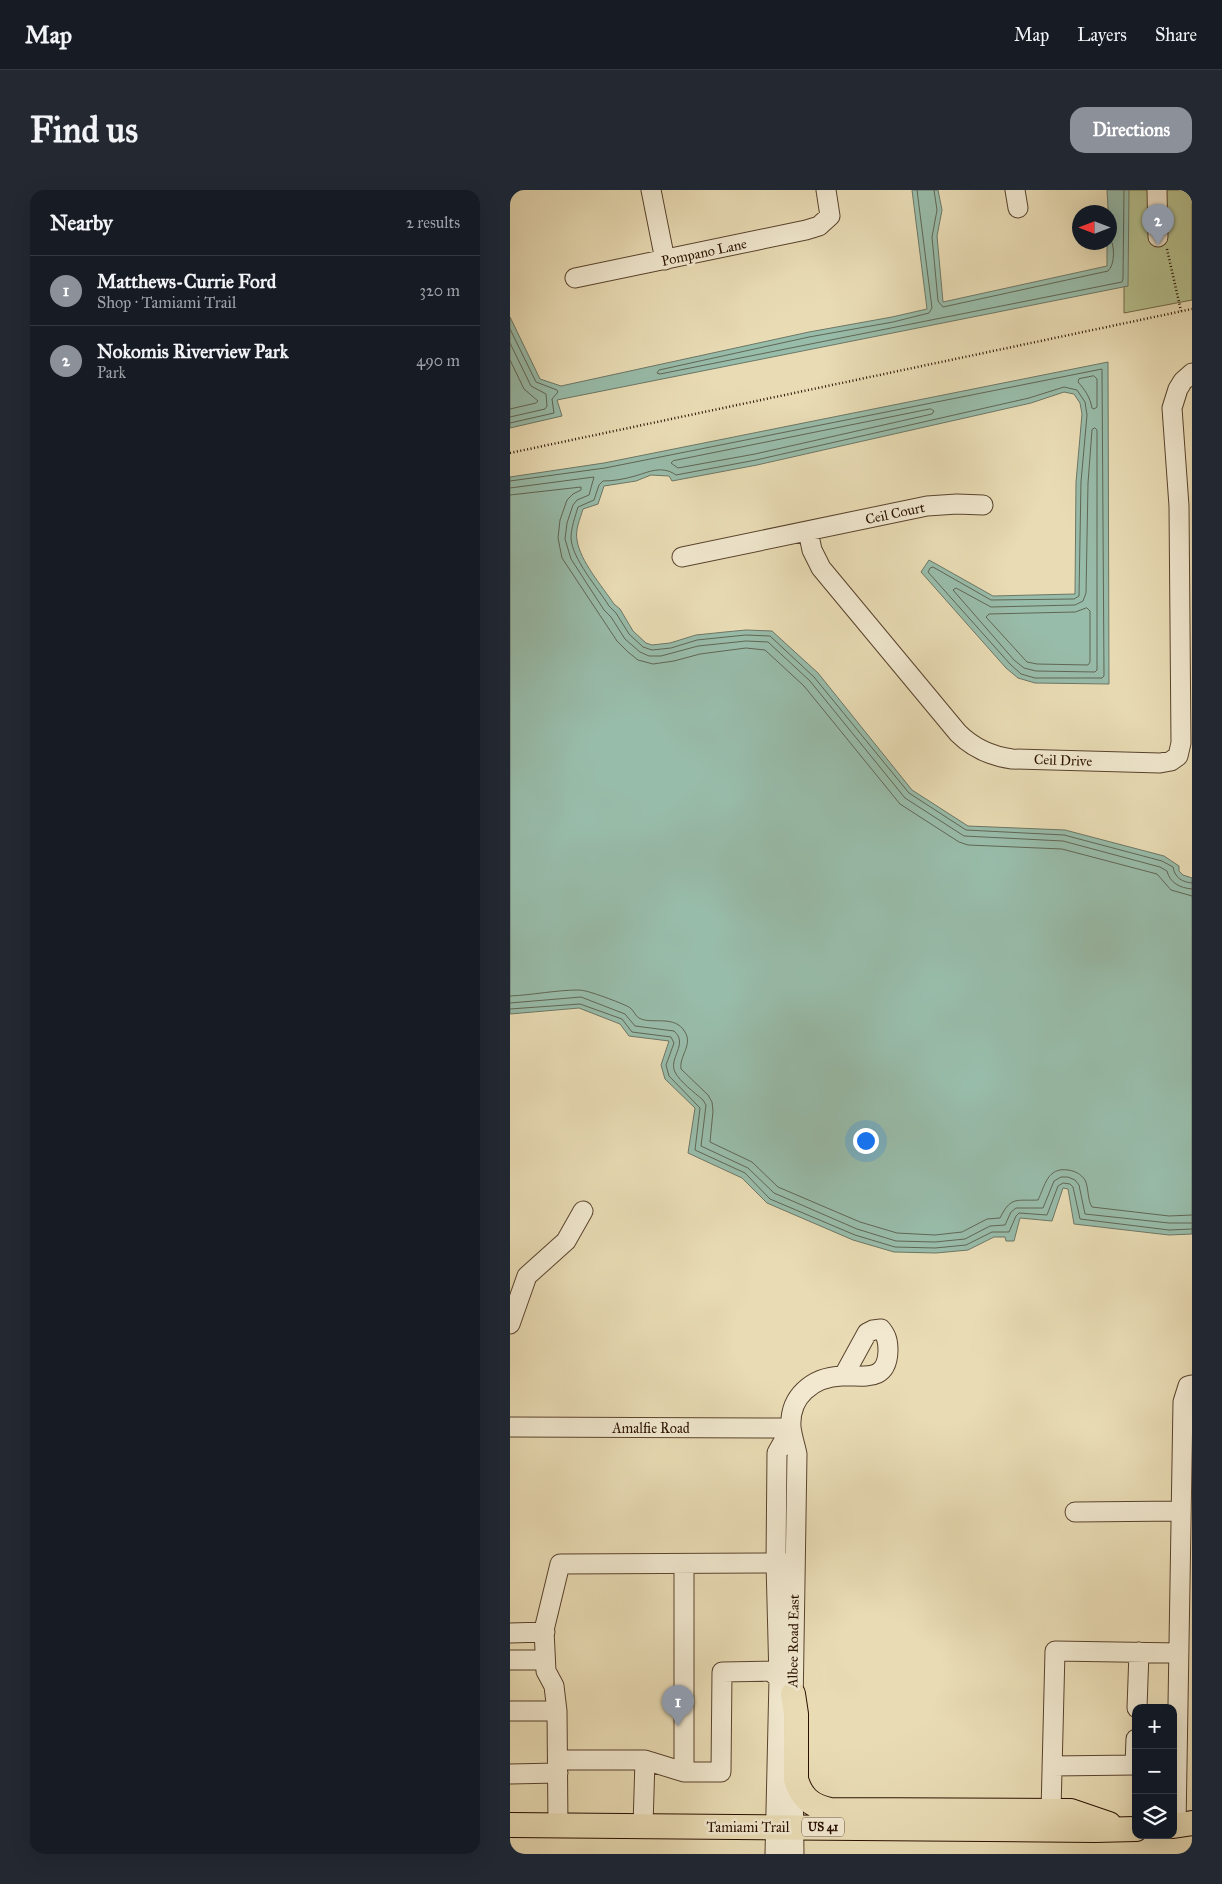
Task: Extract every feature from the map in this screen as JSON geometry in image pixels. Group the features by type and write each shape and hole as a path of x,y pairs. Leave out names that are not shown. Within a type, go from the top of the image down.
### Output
{"main road":[{"path":"786,1686 796,1714 796,1779 804,1798 820,1808 830,1810 1071,1811 1130,1829"},
{"name":"Tamiami Trail","path":"510,1825 1130,1829"}],"street":[{"path":"651,190 665,260"},
{"name":"Pompano Lane","path":"575,278 819,226 830,216 826,190"},
{"path":"1014,190 1018,208"},
{"path":"1157,190 1158,237"},
{"name":"Ceil Drive","path":"808,531 812,550 821,568 958,733 974,747 992,755 1012,759 1166,763 1178,756 1181,742 1178,496 1172,408 1174,398 1188,377"},
{"name":"Ceil Court","path":"808,531 927,506 983,505"},
{"path":"682,557 808,531"},
{"path":"510,1324 527,1276 566,1241 584,1211"},
{"name":"Albee Road East","path":"794,1854 785,1827 785,1563 797,1454 791,1428 792,1414 794,1403 804,1390 822,1380 844,1376"},
{"path":"1180,1825 1184,1752 1181,1511 1183,1402 1190,1385"},
{"name":"Amalfie Road","path":"510,1427 791,1428"},
{"path":"1075,1512 1181,1511"},
{"path":"558,1826 558,1711 554,1686 546,1671 545,1632 560,1564 785,1563"},
{"path":"684,1564 684,1772"},
{"path":"510,1632 545,1632"},
{"path":"1051,1811 1055,1651 1139,1652 1183,1649"},
{"path":"1137,1704 1139,1652"},
{"path":"510,1660 546,1660"},
{"path":"510,1774 558,1766 645,1760 684,1772 721,1772 722,1672 771,1671 786,1686"},
{"path":"510,1711 558,1711"},
{"path":"1052,1766 1135,1765 1136,1749"},
{"path":"644,1826 645,1760"},
{"path":"775,1854 785,1827"}],"path":[{"path":"1158,237 1166,244 1181,311"},
{"path":"510,453 1192,309"}],"shaded area":[{"path":"1124,190 1192,190 1192,300 1124,313"}],"water":[{"path":"912,190 938,190 942,210 937,236 943,302 1107,266 1107,250 1117,250 1117,205 1108,205 1107,190 1129,190 1128,286 557,400 562,416 510,428 510,317 540,379 561,386 809,332 927,309"},
{"path":"1108,362 1109,684 1035,683 1018,678 1006,668 921,572 929,560 993,596 1075,594 1076,482 1082,414 1080,403 1074,394 1064,392 1031,403 757,465 672,481 669,476 651,475 636,481 604,486 598,504 583,509 578,524 577,540 587,565 614,604 620,609 633,631 646,643 652,645 670,643 696,635 746,630 772,631 818,673 912,790 968,826 1065,830 1164,856 1179,866 1179,871 1183,875 1192,878 1192,1234 1169,1235 1074,1224 1068,1189 1063,1188 1052,1221 1020,1218 1014,1241 1006,1241 1005,1237 994,1237 968,1250 936,1253 894,1252 853,1240 767,1203 742,1178 688,1153 695,1108 665,1079 661,1065 669,1041 629,1036 620,1024 579,1008 510,1014 510,477 604,463"}],"place":[{"name":"Nokomis Riverview Park","path":"1158,245"},
{"name":"Matthews-Currie Ford","path":"678,1726"}]}
